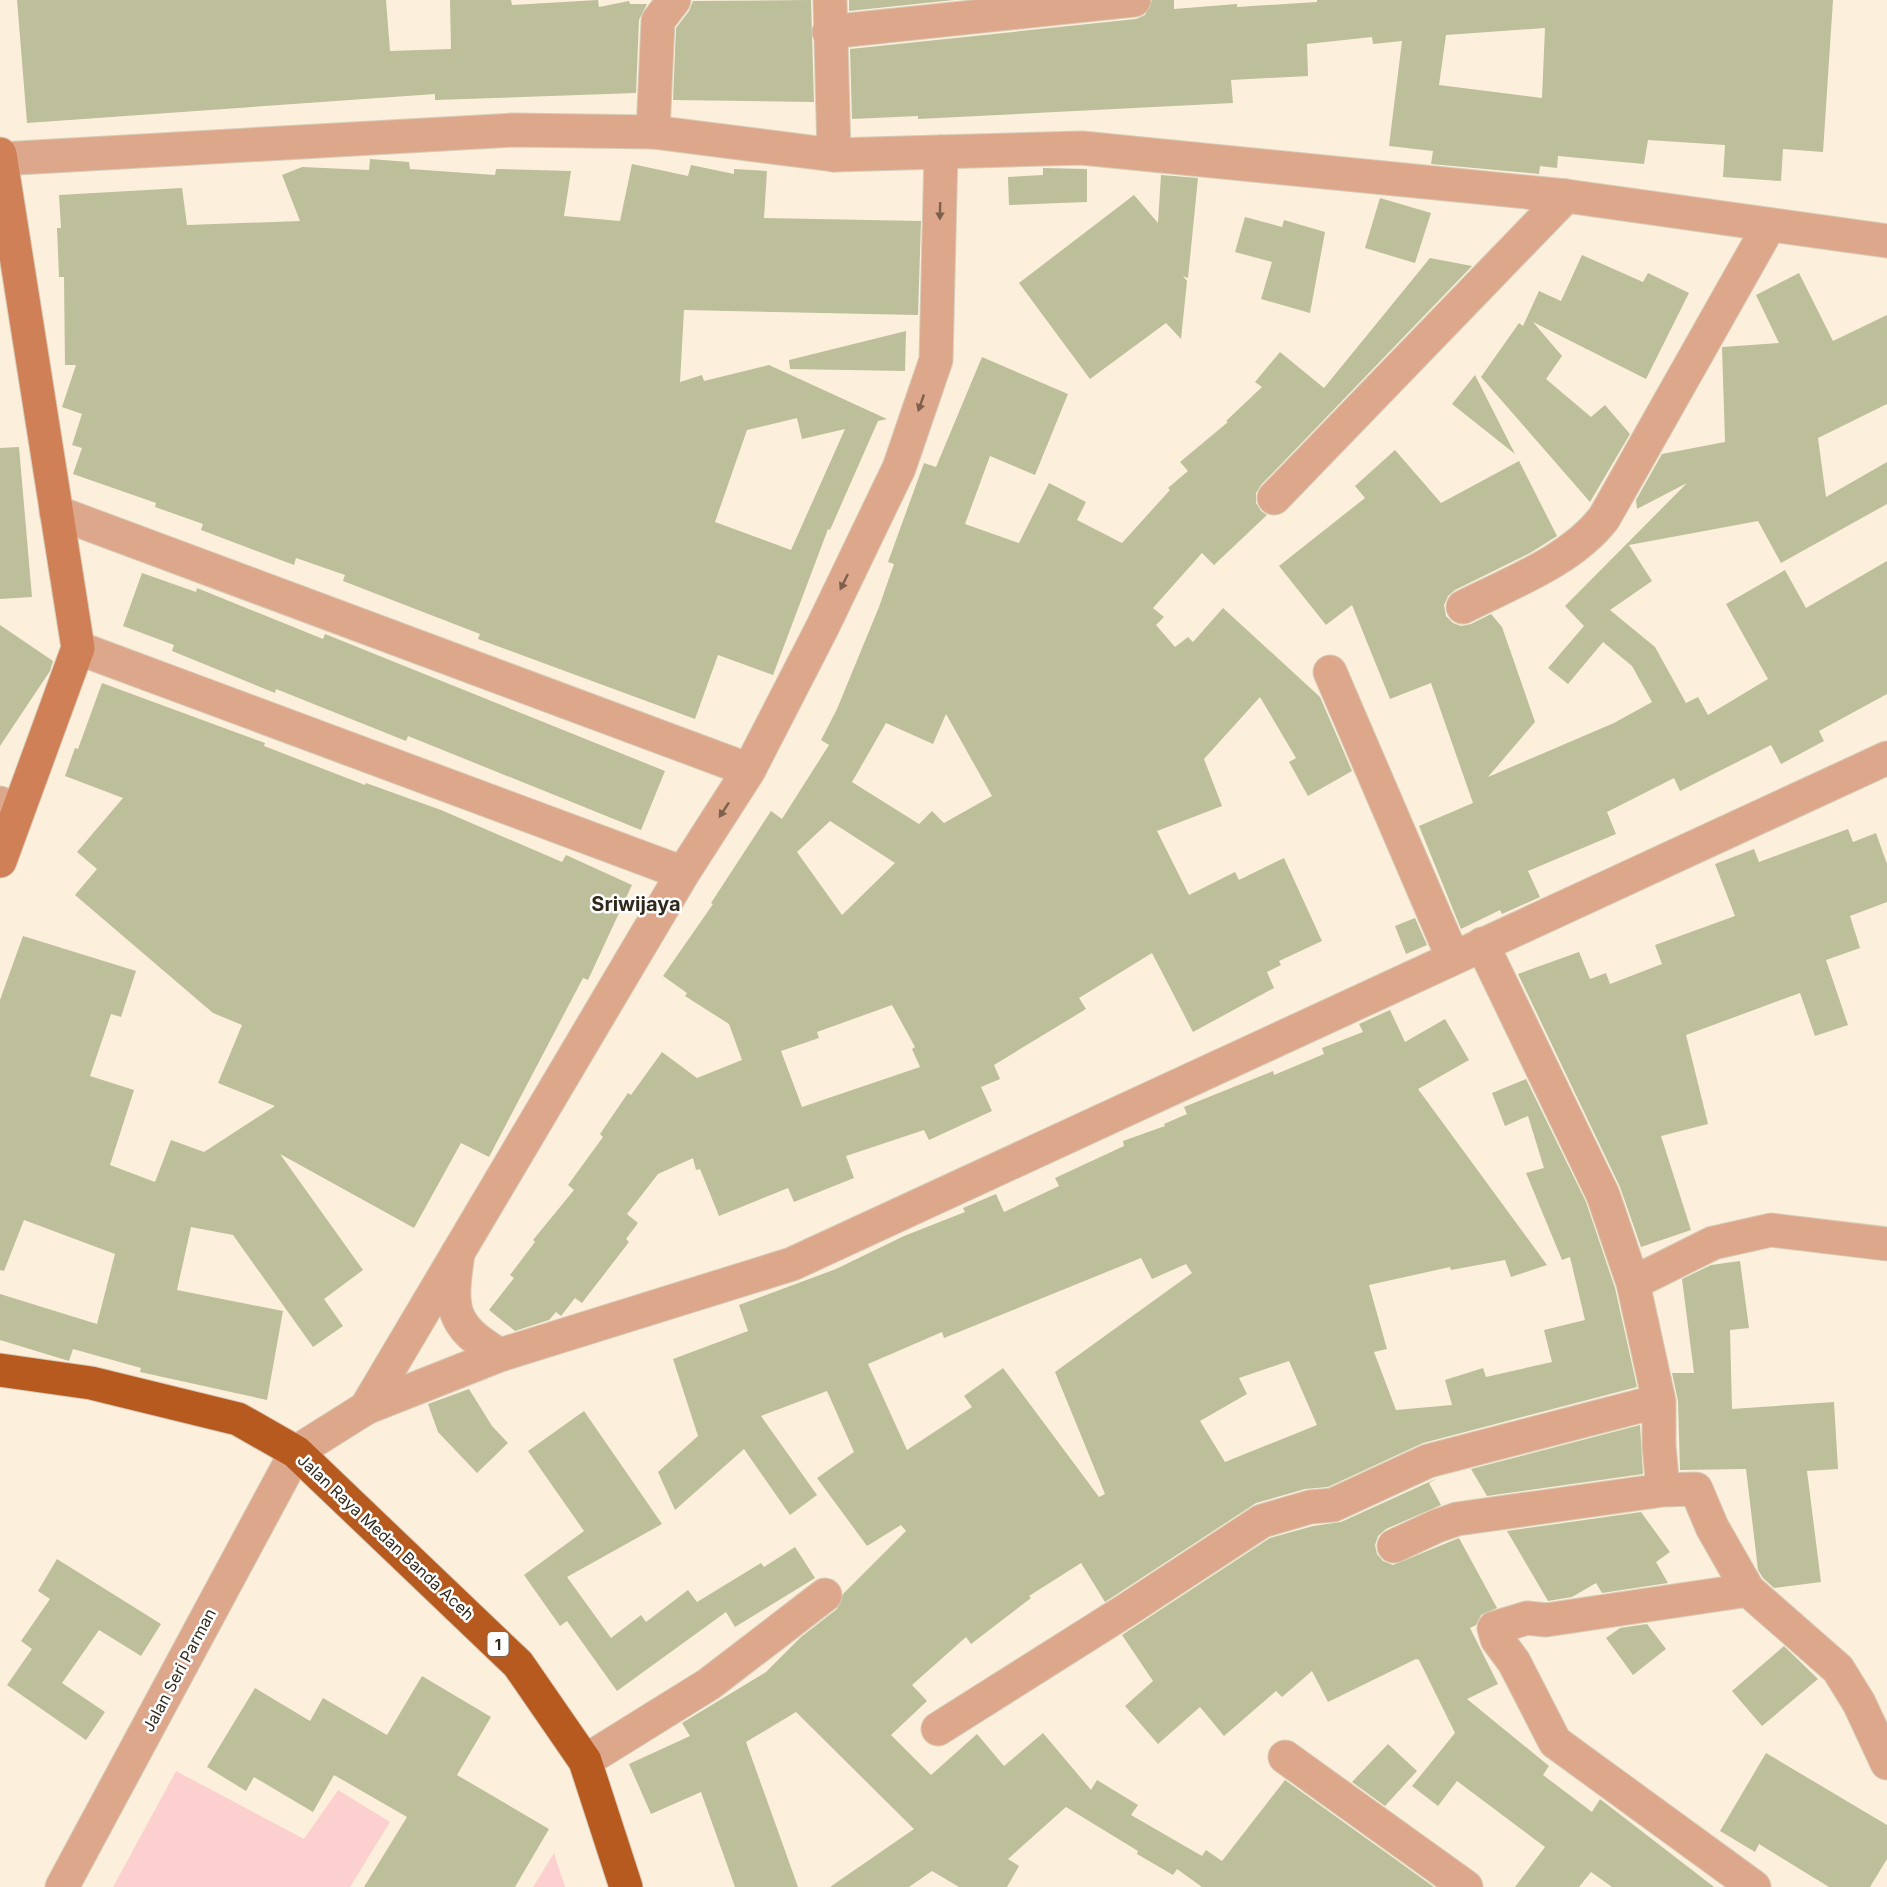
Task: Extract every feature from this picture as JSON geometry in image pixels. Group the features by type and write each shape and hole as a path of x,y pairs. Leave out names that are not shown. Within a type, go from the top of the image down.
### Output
{"highway":[{"name":"Jalan Raya Medan Banda Aceh","path":"0,1370 91,1383 238,1419 296,1452 518,1664 585,1761 626,1887"}],"main road":[{"path":"0,158 78,648 8,807 0,861"}],"street":[{"path":"653,132 657,21 674,0"},
{"path":"834,155 833,41 830,16 1134,0"},
{"path":"0,158 513,130 653,132 834,155 1082,148 1566,196 1887,241"},
{"path":"366,1408 683,873 749,770 822,628 899,468 936,360 941,152"},
{"path":"1274,498 1566,196"},
{"path":"1463,607 1556,558 1593,532 1607,512 1769,226"},
{"path":"56,512 749,770"},
{"path":"78,648 683,873"},
{"path":"1330,672 1453,958"},
{"path":"296,1452 366,1408 500,1355 792,1264 1887,758"},
{"path":"1482,944 1604,1195 1633,1283 1659,1401 1659,1445 1663,1490"},
{"path":"1633,1283 1713,1243 1771,1230 1887,1244"},
{"path":"458,1253 454,1284 454,1311 465,1330 500,1355"},
{"path":"938,1729 1128,1610 1262,1521 1310,1507 1333,1505 1428,1461 1659,1401"},
{"name":"Jalan Seri Parman","path":"62,1887 296,1452"},
{"path":"1394,1546 1437,1526 1466,1518 1663,1490 1696,1489 1712,1527 1748,1590 1838,1669 1859,1703 1887,1763"},
{"path":"1748,1590 1546,1620 1527,1618 1494,1628 1497,1639 1514,1662 1555,1742 1754,1887"},
{"path":"585,1761 710,1684 825,1595"},
{"path":"1285,1757 1466,1887"}],"shaded area":[{"path":"176,1771 304,1839 338,1790 390,1822 350,1887 113,1887"},
{"path":"554,1853 565,1887 533,1887"}],"building":[{"path":"17,0 386,0 390,51 451,49 450,0 511,0 512,5 598,0 599,7 629,1 630,4 647,4 639,20 636,93 435,100 435,94 27,123"},
{"path":"811,0 814,102 673,100 676,28 689,11 693,1"},
{"path":"849,0 954,0 849,11"},
{"path":"1152,0 1174,0 1174,9 1237,4 1237,7 1317,2 1317,0 1833,0 1823,152 1783,149 1781,181 1723,177 1725,145 1648,140 1644,164 1558,156 1557,168 1540,166 1539,174 1431,164 1433,151 1389,146 1402,41 1373,44 1372,37 1307,44 1308,76 1231,80 1233,103 918,119 918,116 852,119 850,49 1136,19 1145,15","holes":["1545,28 1542,98 1439,85 1446,35"]},
{"path":"370,159 409,162 410,169 495,175 496,169 571,171 564,216 620,221 632,164 688,176 691,165 734,174 734,169 767,171 764,218 921,221 918,315 684,310 680,382 702,375 704,381 769,365 887,419 878,421 830,530 828,529 773,675 718,655 695,719 478,639 480,634 343,581 345,575 296,558 294,565 201,530 203,524 155,507 156,503 73,474 82,448 72,445 82,414 62,407 76,365 65,365 64,277 59,277 57,228 61,228 59,195 182,188 187,225 300,221 282,175 302,167 369,170","holes":["797,418 802,439 845,429 791,550 715,522 747,430"]},
{"path":"1043,168 1087,169 1087,202 1009,205 1008,177 1043,175"},
{"path":"1161,175 1198,178 1188,278 1183,276 1187,281 1181,339 1166,323 1090,379 1019,283 1134,195 1158,223"},
{"path":"1380,198 1431,213 1415,263 1365,248"},
{"path":"1245,217 1282,227 1284,220 1325,232 1310,313 1261,299 1272,262 1235,252"},
{"path":"1582,255 1643,282 1648,273 1689,293 1646,379 1533,322 1562,356 1546,379 1591,417 1605,405 1630,434 1590,502 1481,377 1519,323 1523,326 1539,291 1561,301"},
{"path":"1430,258 1472,266 1261,485 1256,493 1256,503 1267,515 1214,565 1202,553 1153,608 1164,617 1156,625 1175,647 1188,637 1193,642 1223,608 1320,697 1352,771 1308,796 1289,762 1296,758 1260,697 1204,759 1222,806 1157,831 1189,895 1235,872 1239,880 1284,858 1322,941 1279,961 1281,965 1267,972 1274,988 1193,1032 1152,953 1079,998 1086,1009 994,1065 1000,1079 981,1087 992,1111 929,1140 924,1130 846,1156 854,1178 794,1202 788,1188 719,1216 700,1169 696,1170 693,1158 658,1174 627,1214 638,1223 626,1239 629,1242 582,1303 575,1298 561,1316 556,1312 549,1320 515,1331 489,1310 514,1278 510,1275 535,1242 533,1240 574,1190 568,1185 603,1137 600,1134 628,1093 631,1095 662,1052 697,1078 742,1060 729,1024 685,996 687,993 663,976 713,904 711,903 771,811 782,819 829,745 821,740 837,709 879,607 894,564 888,562 924,463 936,467 982,357 1068,394 1035,475 990,456 965,524 1019,543 1049,483 1086,502 1077,520 1122,543 1170,490 1168,488 1188,471 1180,462 1228,422 1226,421 1262,387 1255,382 1280,352 1324,388","holes":["946,714 992,796 944,823 932,811 919,824 852,782 886,723 933,744","830,821 895,863 842,915 797,852","892,1005 915,1047 912,1049 920,1067 802,1107 781,1051 819,1038 817,1032"]},
{"path":"1799,273 1833,341 1887,315 1887,404 1818,438 1826,497 1887,462 1887,504 1781,563 1758,521 1629,545 1652,581 1610,610 1655,647 1686,703 1698,697 1708,715 1768,679 1726,604 1785,570 1806,608 1887,561 1887,694 1819,731 1824,741 1781,764 1771,745 1680,791 1674,778 1607,812 1616,834 1528,871 1540,897 1502,914 1500,910 1461,929 1419,826 1473,803 1431,683 1390,699 1352,605 1326,625 1279,566 1365,498 1355,486 1395,450 1441,503 1519,461 1557,536 1530,553 1455,590 1448,596 1444,605 1446,616 1453,623 1461,626 1471,624 1491,614 1502,627 1535,722 1488,777 1614,723 1652,702 1632,666 1603,642 1568,684 1548,668 1584,626 1565,606 1687,483 1637,509 1636,500 1662,454 1725,442 1722,347 1779,343 1756,295"},
{"path":"906,331 905,371 790,369 789,360"},
{"path":"1475,375 1515,454 1452,404"},
{"path":"19,447 32,597 0,599 0,448"},
{"path":"142,573 196,592 197,588 323,639 325,634 665,771 641,830 408,736 406,741 276,689 275,693 172,651 174,645 123,626"},
{"path":"0,625 53,661 50,671 0,746"},
{"path":"102,683 265,743 264,746 365,785 366,783 441,810 562,862 566,855 632,885 588,980 583,978 489,1157 461,1143 414,1228 280,1154 363,1270 324,1299 343,1326 313,1347 233,1235 191,1227 177,1290 283,1311 267,1400 140,1372 141,1368 73,1349 69,1361 0,1340 0,1294 97,1324 115,1254 24,1220 4,1271 0,1270 0,1000 23,936 136,971 121,1017 111,1014 90,1076 134,1090 110,1165 155,1182 171,1140 204,1152 275,1106 218,1083 242,1025 213,1013 75,895 97,869 77,852 123,798 65,776 75,748 78,749"},
{"path":"1848,829 1853,842 1876,833 1887,864 1887,902 1850,916 1860,948 1826,960 1848,1025 1815,1036 1800,993 1686,1035 1708,1124 1661,1136 1691,1230 1641,1247 1620,1187 1518,974 1579,952 1590,979 1606,973 1610,984 1662,964 1655,945 1735,916 1715,864 1754,849 1759,862"},
{"path":"1415,918 1427,945 1406,954 1395,926"},
{"path":"1390,1010 1405,1042 1445,1019 1469,1060 1418,1089 1547,1265 1511,1277 1505,1260 1451,1270 1450,1267 1369,1285 1387,1349 1374,1352 1396,1410 1452,1405 1445,1380 1483,1368 1486,1377 1552,1362 1544,1330 1585,1320 1570,1257 1562,1260 1526,1173 1544,1168 1528,1116 1505,1126 1492,1093 1526,1079 1586,1202 1615,1288 1637,1387 1423,1443 1328,1487 1305,1489 1256,1503 1105,1602 1081,1563 1029,1596 1031,1598 971,1644 966,1637 912,1685 927,1701 891,1735 931,1775 977,1734 1004,1766 1043,1733 1091,1790 1097,1780 1138,1805 1131,1815 1202,1856 1206,1850 1222,1861 1285,1780 1434,1887 1202,1887 1177,1869 1173,1875 1137,1854 1138,1851 1066,1807 1008,1859 1019,1866 1007,1887 959,1887 932,1871 909,1887 830,1887 914,1829 796,1712 746,1742 798,1887 735,1887 701,1792 651,1814 629,1764 690,1736 682,1723 766,1672 801,1637 837,1609 843,1594 906,1531 901,1525 867,1546 817,1478 854,1452 827,1391 761,1416 817,1495 790,1515 744,1449 675,1510 658,1472 698,1436 673,1359 748,1331 739,1305 836,1269 904,1236 965,1212 963,1208 996,1194 1004,1212 1059,1186 1055,1178 1124,1146 1123,1141 1165,1126 1164,1124 1187,1114 1184,1107 1273,1071 1274,1075 1324,1054 1322,1048 1363,1032 1359,1024","holes":["1141,1258 1152,1279 1186,1264 1192,1273 1055,1372 1105,1494 1099,1497 1003,1368 964,1396 972,1407 907,1450 868,1364 942,1332 944,1338","1289,1361 1317,1425 1225,1462 1200,1421 1247,1394 1239,1378"]},
{"path":"1740,1261 1749,1328 1730,1330 1732,1409 1834,1402 1838,1469 1807,1471 1821,1582 1774,1588 1763,1578 1758,1570 1746,1469 1680,1470 1678,1401 1672,1373 1694,1373 1682,1279 1711,1265"},
{"path":"469,1389 492,1426 508,1443 477,1473 438,1432 428,1404"},
{"path":"584,1411 662,1524 567,1577 611,1638 641,1615 646,1622 688,1590 697,1602 761,1563 764,1567 795,1547 815,1578 735,1627 726,1612 617,1691 567,1621 560,1626 524,1575 584,1531 528,1451"},
{"path":"1640,1425 1643,1474 1487,1496 1471,1469"},
{"path":"1438,1478 1429,1483 1441,1505 1386,1529 1378,1536 1375,1545 1377,1554 1383,1561 1393,1565 1459,1538 1497,1608 1481,1615 1476,1625 1470,1628 1498,1684 1467,1699 1549,1766 1543,1775 1592,1812 1600,1799 1714,1887 1612,1887 1591,1872 1579,1887 1515,1887 1545,1847 1457,1781 1438,1806 1412,1786 1455,1733 1419,1660 1416,1659 1328,1702 1312,1671 1282,1697 1276,1691 1224,1736 1200,1707 1158,1744 1125,1706 1153,1681 1122,1635 1270,1538 1313,1526 1341,1522"},
{"path":"1641,1512 1670,1552 1656,1562 1668,1583 1602,1593 1596,1583 1572,1597 1548,1601 1507,1531"},
{"path":"57,1559 161,1624 141,1656 99,1630 62,1683 105,1712 86,1740 7,1685 32,1649 21,1641 50,1599 38,1591"},
{"path":"1647,1624 1666,1649 1633,1675 1606,1638 1620,1628"},
{"path":"1784,1646 1818,1679 1762,1726 1732,1691"},
{"path":"422,1676 491,1717 457,1775 549,1829 515,1887 364,1887 407,1817 334,1775 313,1812 254,1777 246,1791 207,1767 255,1688 310,1721 323,1698 387,1735"},
{"path":"1388,1744 1417,1771 1385,1806 1352,1782"},
{"path":"1766,1753 1887,1825 1887,1859 1870,1887 1829,1887 1759,1844 1755,1852 1720,1831"}],"district":[{"name":"Sriwijaya","path":"636,904"}]}
